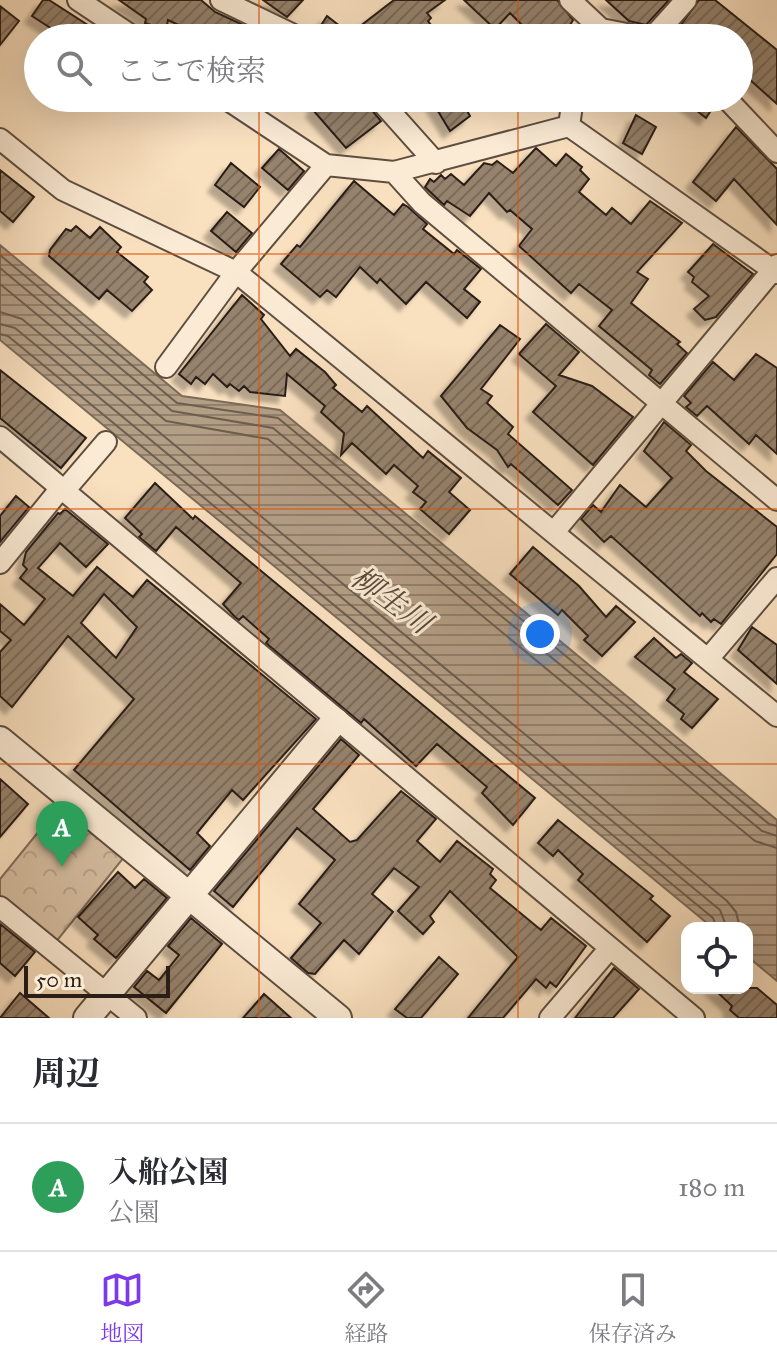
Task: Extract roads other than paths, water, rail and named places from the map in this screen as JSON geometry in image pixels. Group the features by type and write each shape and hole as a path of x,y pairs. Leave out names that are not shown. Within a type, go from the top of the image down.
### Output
{"street":[{"path":"78,0 114,24"},
{"path":"221,0 271,24"},
{"path":"570,0 590,24"},
{"path":"663,24 686,0"},
{"path":"246,112 326,165 394,172 569,126"},
{"path":"390,112 436,163"},
{"path":"569,126 571,112"},
{"path":"739,112 777,152"},
{"path":"554,532 775,269 569,126"},
{"path":"0,139 63,190 236,272 777,716"},
{"path":"166,367 236,272 326,165"},
{"path":"394,172 422,203 777,500"},
{"path":"0,437 335,721 694,1018"},
{"path":"0,563 106,442"},
{"path":"708,659 777,578"},
{"path":"87,1018 335,721"},
{"path":"0,740 338,1018"},
{"path":"0,907 136,1018"},
{"path":"550,1018 610,948"}],"water":[{"name":"柳生川","path":"0,245 182,396 280,410 777,820 777,981 753,961 753,922 706,922 0,340"}],"place":[{"name":"入船公園","path":"62,867"}]}
